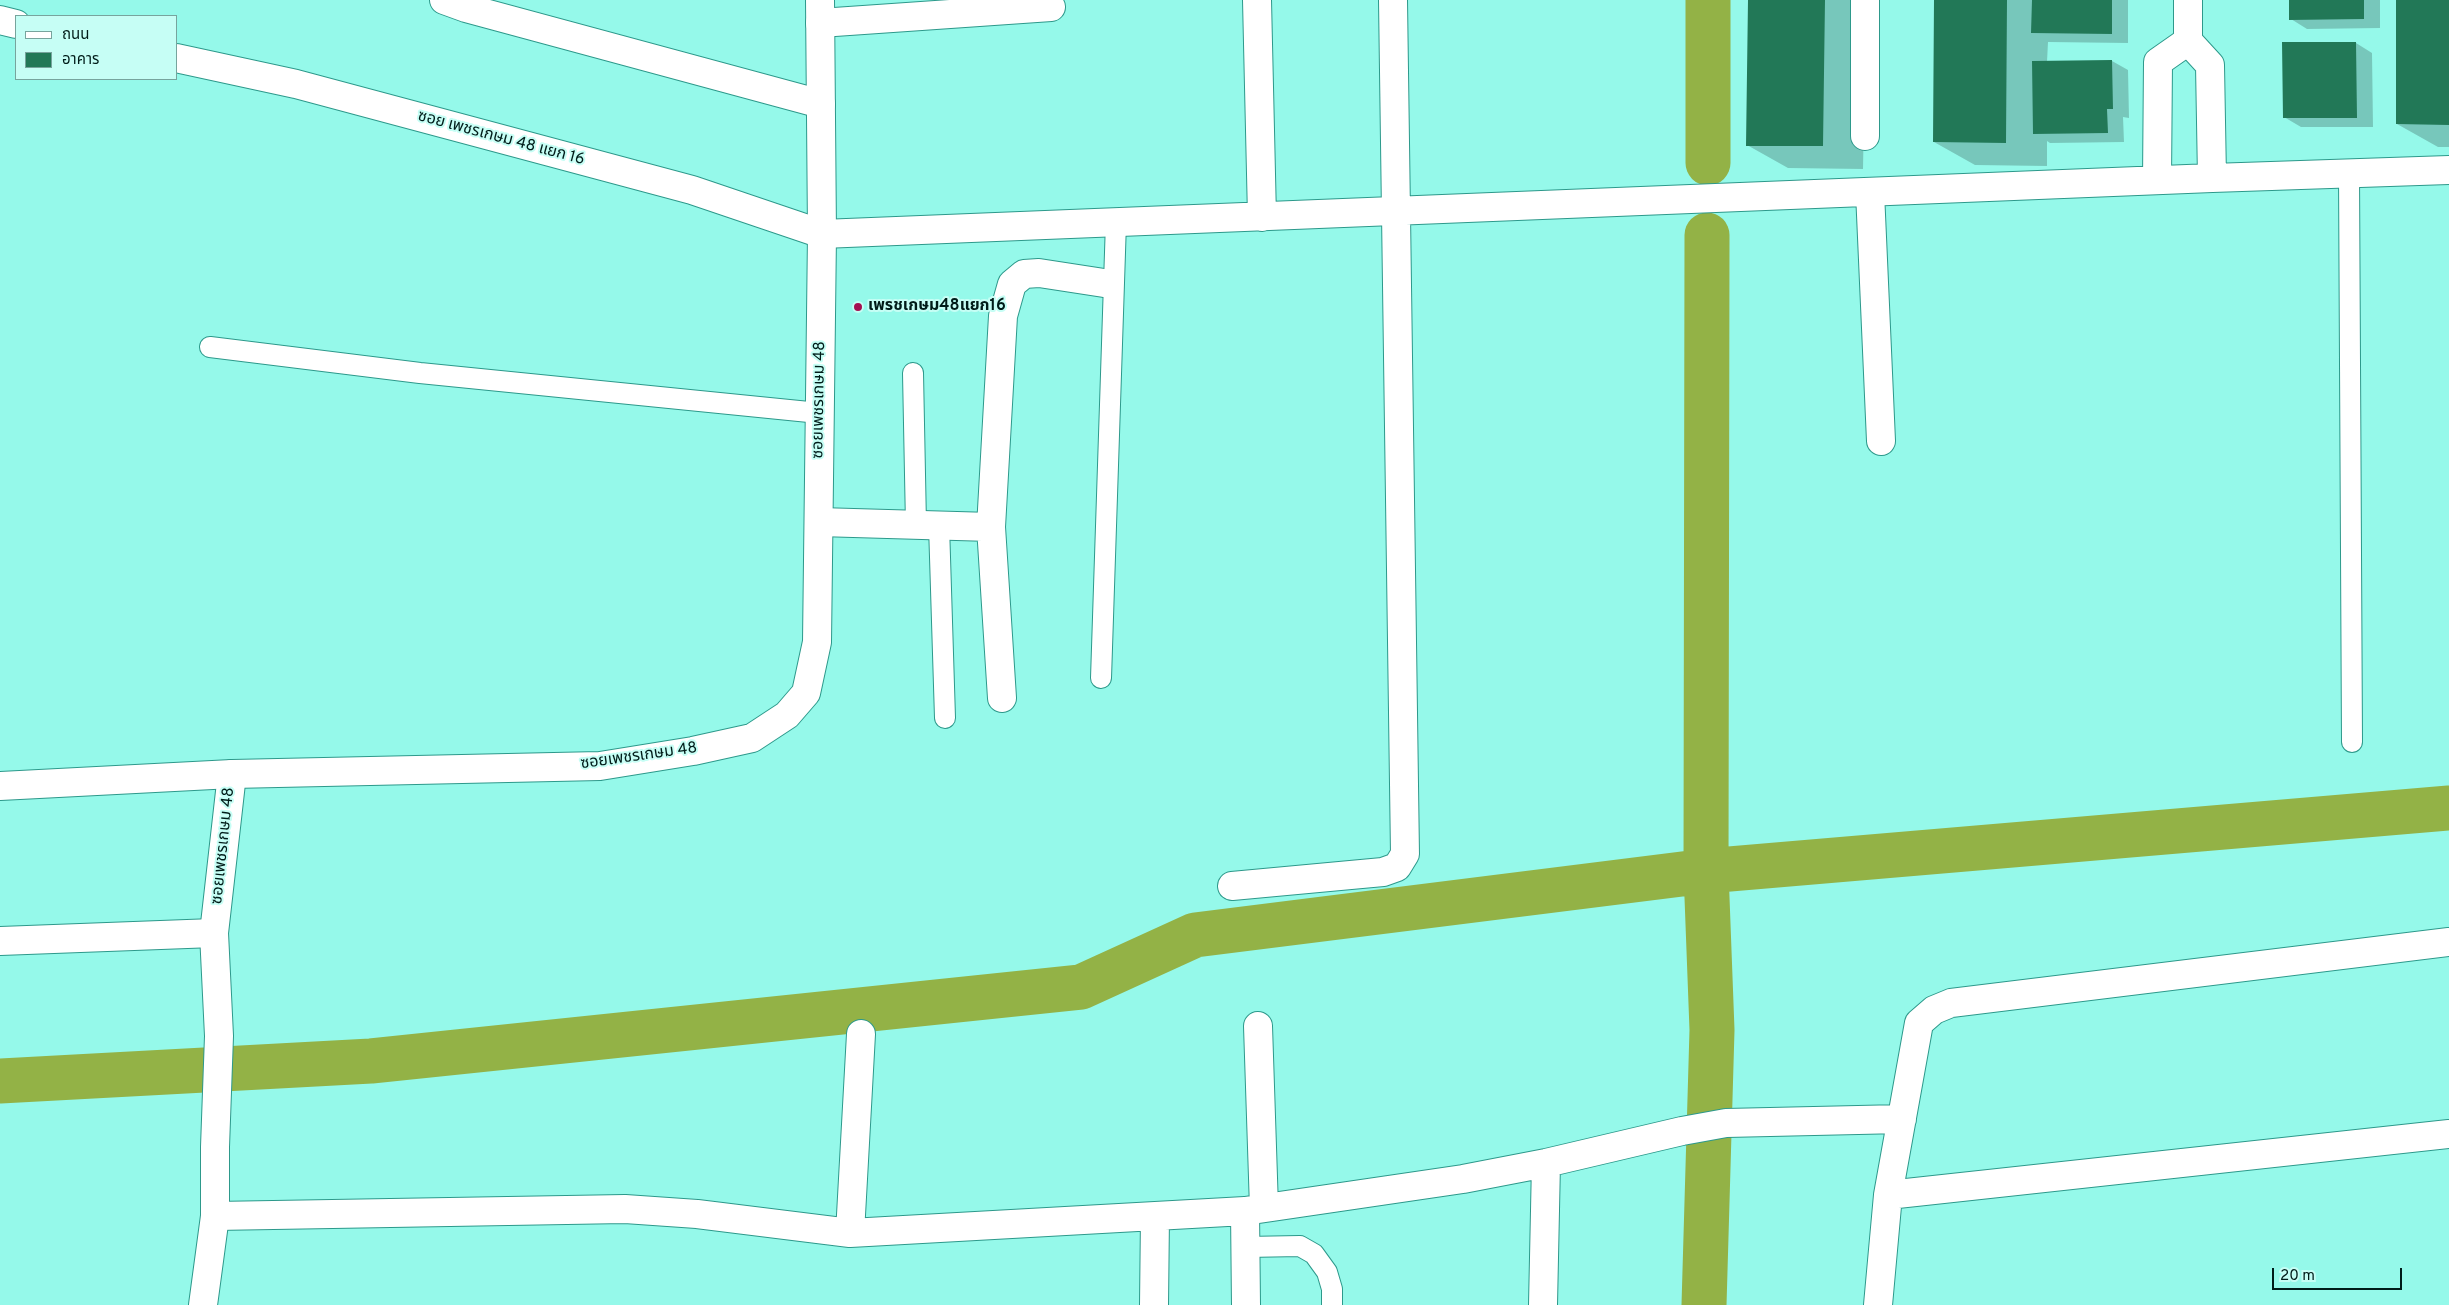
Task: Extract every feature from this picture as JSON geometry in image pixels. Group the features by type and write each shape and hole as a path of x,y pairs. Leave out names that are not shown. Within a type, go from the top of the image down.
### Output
{"street":[{"path":"444,0 466,8 821,104"},
{"path":"1257,0 1262,216"},
{"path":"1232,886 1383,872 1397,866 1405,854 1393,0"},
{"path":"1865,0 1866,136"},
{"path":"2188,0 2188,41 2210,65 2212,178"},
{"path":"820,12 1051,7"},
{"name":"ซอยเพชรเกษม 48","path":"203,1305 215,1216 214,1147 219,1036 214,933 232,774 600,766 694,751 752,738 787,715 806,693 817,642 822,234 820,12"},
{"path":"0,20 15,24"},
{"path":"2157,180 2158,62 2188,41"},
{"name":"ซอย เพชรเกษม 48 แยก 16","path":"178,58 296,84 692,190 822,234"},
{"path":"822,234 1262,216 1396,213 2349,172 2449,170"},
{"path":"1870,192 1881,441"},
{"path":"1002,698 991,527 1003,316 1012,284 1024,274 1040,273 1104,283"},
{"path":"819,522 991,527"},
{"path":"0,786 232,774"},
{"path":"0,941 214,933"},
{"path":"1878,1305 1888,1195 1919,1023 1934,1010 1951,1004 2449,942"},
{"path":"1246,1305 1246,1247 1254,1209 1258,1026"},
{"path":"850,1233 861,1034"},
{"path":"215,1216 624,1209 697,1214 850,1233 1155,1216 1254,1209 1463,1179 1546,1163 1682,1131 1726,1123 1902,1118"},
{"path":"1888,1195 2449,1134"},
{"path":"1543,1305 1546,1163"},
{"path":"1154,1305 1155,1216"}],"lane":[{"path":"2349,172 2352,742"},
{"path":"1101,678 1116,222"},
{"path":"210,347 420,373 819,413"},
{"path":"913,374 945,718"},
{"path":"1246,1247 1300,1246 1314,1254 1327,1272 1332,1289 1332,1305"}],"building":[{"path":"1748,0 1825,0 1823,146 1746,146"},
{"path":"1934,0 2007,0 2006,143 1933,142"},
{"path":"2032,0 2112,0 2112,34 2031,33"},
{"path":"2289,0 2364,0 2364,19 2289,20"},
{"path":"2396,0 2449,0 2449,125 2396,124"},
{"path":"2282,42 2356,42 2357,118 2283,118"},
{"path":"2112,60 2113,109 2107,109 2108,133 2033,134 2032,61"}],"waterway":[{"path":"1708,0 1708,163"},
{"path":"1704,1305 1712,1030 1706,871 1707,235"},
{"path":"0,1081 371,1061 1081,987 1195,935 1706,871 2449,808"}],"place":[{"name":"เพรชเกษม48แยก16","path":"858,307"}]}
